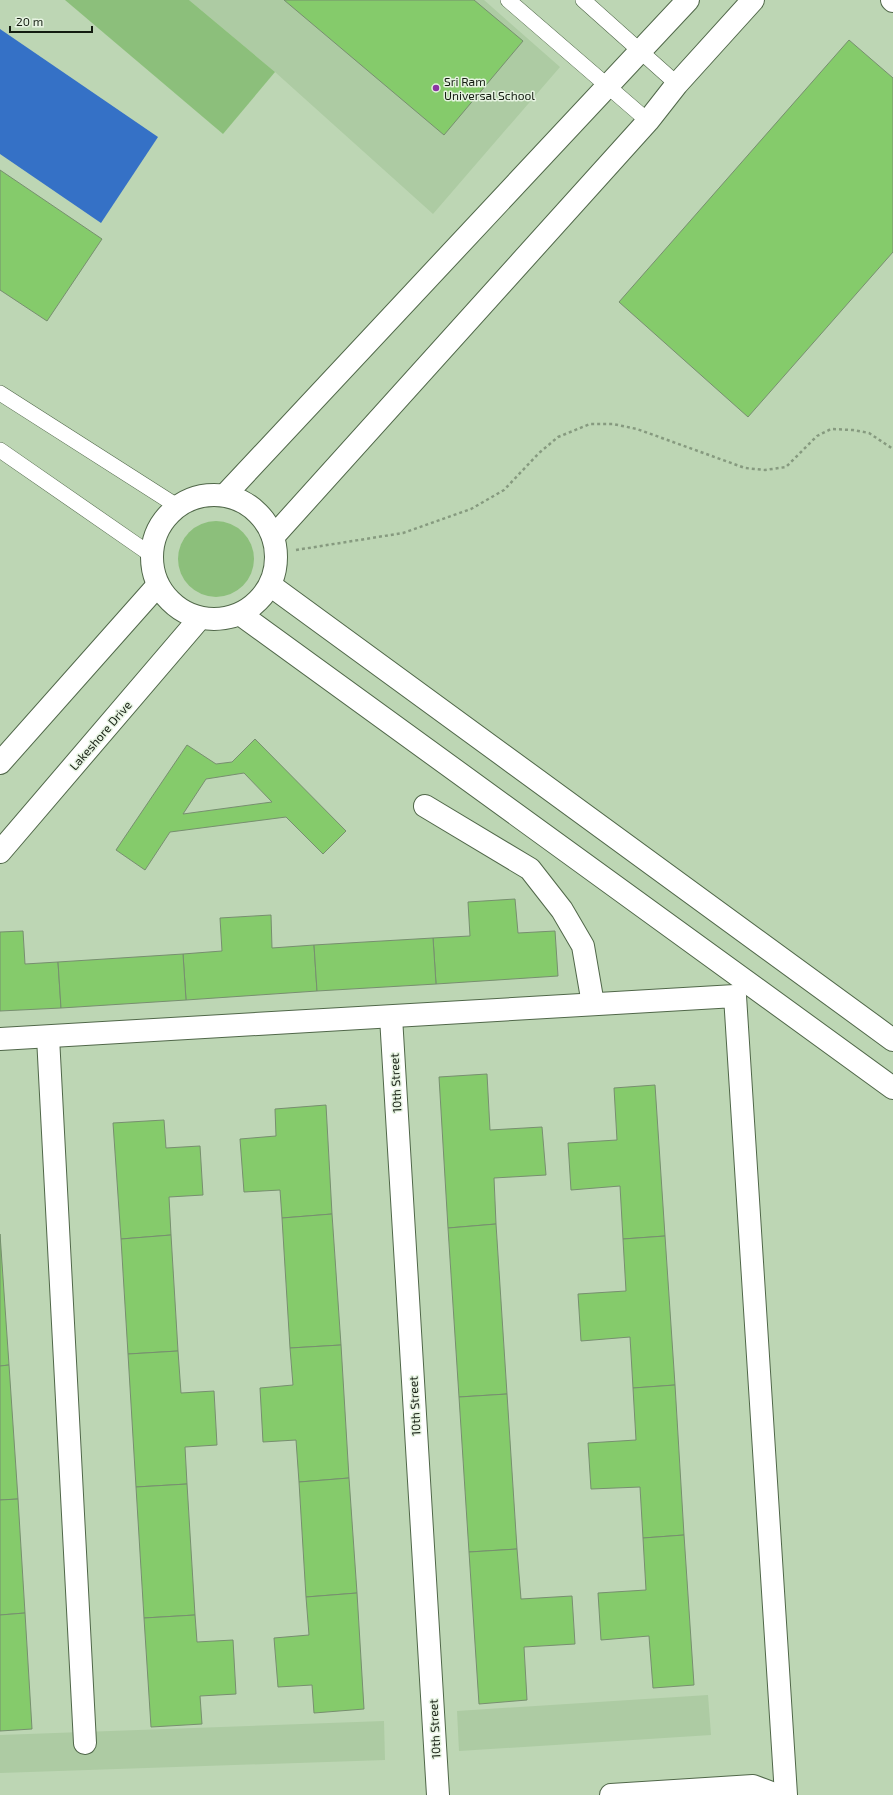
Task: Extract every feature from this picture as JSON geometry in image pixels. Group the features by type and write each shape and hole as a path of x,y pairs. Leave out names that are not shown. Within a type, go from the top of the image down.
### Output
{"street":[{"path":"225,495 688,0"},
{"path":"274,545 648,121 677,84 753,0"},
{"path":"208,494 225,495 245,503 262,517 274,545 275,569 270,585 258,602 240,614 220,619 200,618 181,610 166,597 158,584 150,554 158,529 166,516 177,506 208,494"},
{"path":"0,763 158,584"},
{"path":"270,585 893,1040"},
{"path":"240,614 893,1088"},
{"name":"Lakeshore Drive","path":"0,852 200,618"},
{"path":"425,806 530,869 562,910 583,946 593,1004"},
{"path":"0,1039 735,996 786,1795"},
{"name":"10th Street","path":"391,1017 438,1795"},
{"path":"48,1036 85,1743"},
{"path":"611,1795 753,1786 777,1795"}],"lane":[{"path":"508,0 648,121"},
{"path":"583,0 677,84"},
{"path":"0,393 177,506"},
{"path":"0,450 150,554"}],"path":[{"path":"274,545 403,533 471,509 504,490 558,437 590,424 613,424 637,429 745,468 765,470 786,467 817,436 831,429 853,430 869,433 893,449"}],"shaded area":[{"path":"189,0 484,0 560,67 433,214 275,72"},
{"path":"708,1695 711,1735 459,1751 457,1711"},
{"path":"384,1721 385,1760 0,1773 0,1735"}],"green space":[{"path":"65,0 189,0 275,72 223,134"},
{"path":"216,521 231,524 243,532 251,544 254,559 251,574 243,586 231,594 216,597 201,594 189,586 181,574 178,559 181,544 189,532 201,524"}],"water":[{"path":"0,29 158,137 101,223 0,154"}],"building":[{"name":"Sri Ram Universal School","path":"284,0 474,0 523,41 444,135"},
{"path":"849,40 893,78 893,252 748,417 619,302"},
{"path":"0,170 102,239 47,321 0,290"},
{"path":"255,739 346,831 323,854 286,817 170,832 145,870 116,850 187,745 216,764 232,762","holes":["244,773 272,802 183,814 206,779"]},
{"path":"515,899 518,933 555,931 558,976 436,984 433,938 470,936 468,902"},
{"path":"271,915 272,948 314,945 317,991 186,1000 183,954 222,951 220,918"},
{"path":"23,931 25,964 58,962 61,1008 0,1011 0,932"},
{"path":"433,938 436,984 317,991 314,945"},
{"path":"183,954 186,1000 61,1008 58,962"},
{"path":"487,1074 490,1130 542,1127 546,1175 494,1178 496,1224 448,1228 439,1077"},
{"path":"655,1085 665,1236 623,1239 620,1186 571,1190 568,1143 617,1140 614,1088"},
{"path":"326,1105 332,1214 282,1218 280,1190 244,1192 240,1139 276,1136 275,1109"},
{"path":"164,1120 166,1148 200,1146 203,1195 169,1197 171,1235 121,1239 113,1123"},
{"path":"332,1214 341,1345 290,1348 282,1218"},
{"path":"496,1224 507,1394 459,1397 448,1228"},
{"path":"0,1234 9,1365 0,1366"},
{"path":"171,1235 178,1351 128,1354 121,1239"},
{"path":"665,1236 675,1385 633,1388 630,1337 581,1341 578,1294 626,1291 623,1239"},
{"path":"341,1345 349,1478 299,1482 296,1440 263,1442 260,1388 293,1385 290,1348"},
{"path":"178,1351 181,1393 214,1391 217,1445 185,1447 187,1484 136,1487 128,1354"},
{"path":"9,1365 18,1499 0,1500 0,1366"},
{"path":"675,1385 684,1535 643,1538 640,1487 591,1489 588,1443 636,1440 633,1388"},
{"path":"507,1394 517,1549 469,1552 459,1397"},
{"path":"349,1478 357,1593 306,1597 299,1482"},
{"path":"187,1484 195,1615 144,1618 136,1487"},
{"path":"18,1499 25,1613 0,1615 0,1500"},
{"path":"684,1535 694,1685 653,1688 649,1636 601,1640 598,1593 646,1590 643,1538"},
{"path":"517,1549 521,1599 572,1596 575,1644 524,1647 527,1700 479,1704 469,1552"},
{"path":"357,1593 364,1709 314,1713 312,1685 278,1687 274,1638 309,1635 306,1597"},
{"path":"25,1613 32,1729 0,1731 0,1615"},
{"path":"195,1615 197,1642 233,1640 236,1694 200,1696 202,1724 151,1727 144,1618"}],"place":[{"name":"Sri Ram Universal School","path":"436,88"}]}
